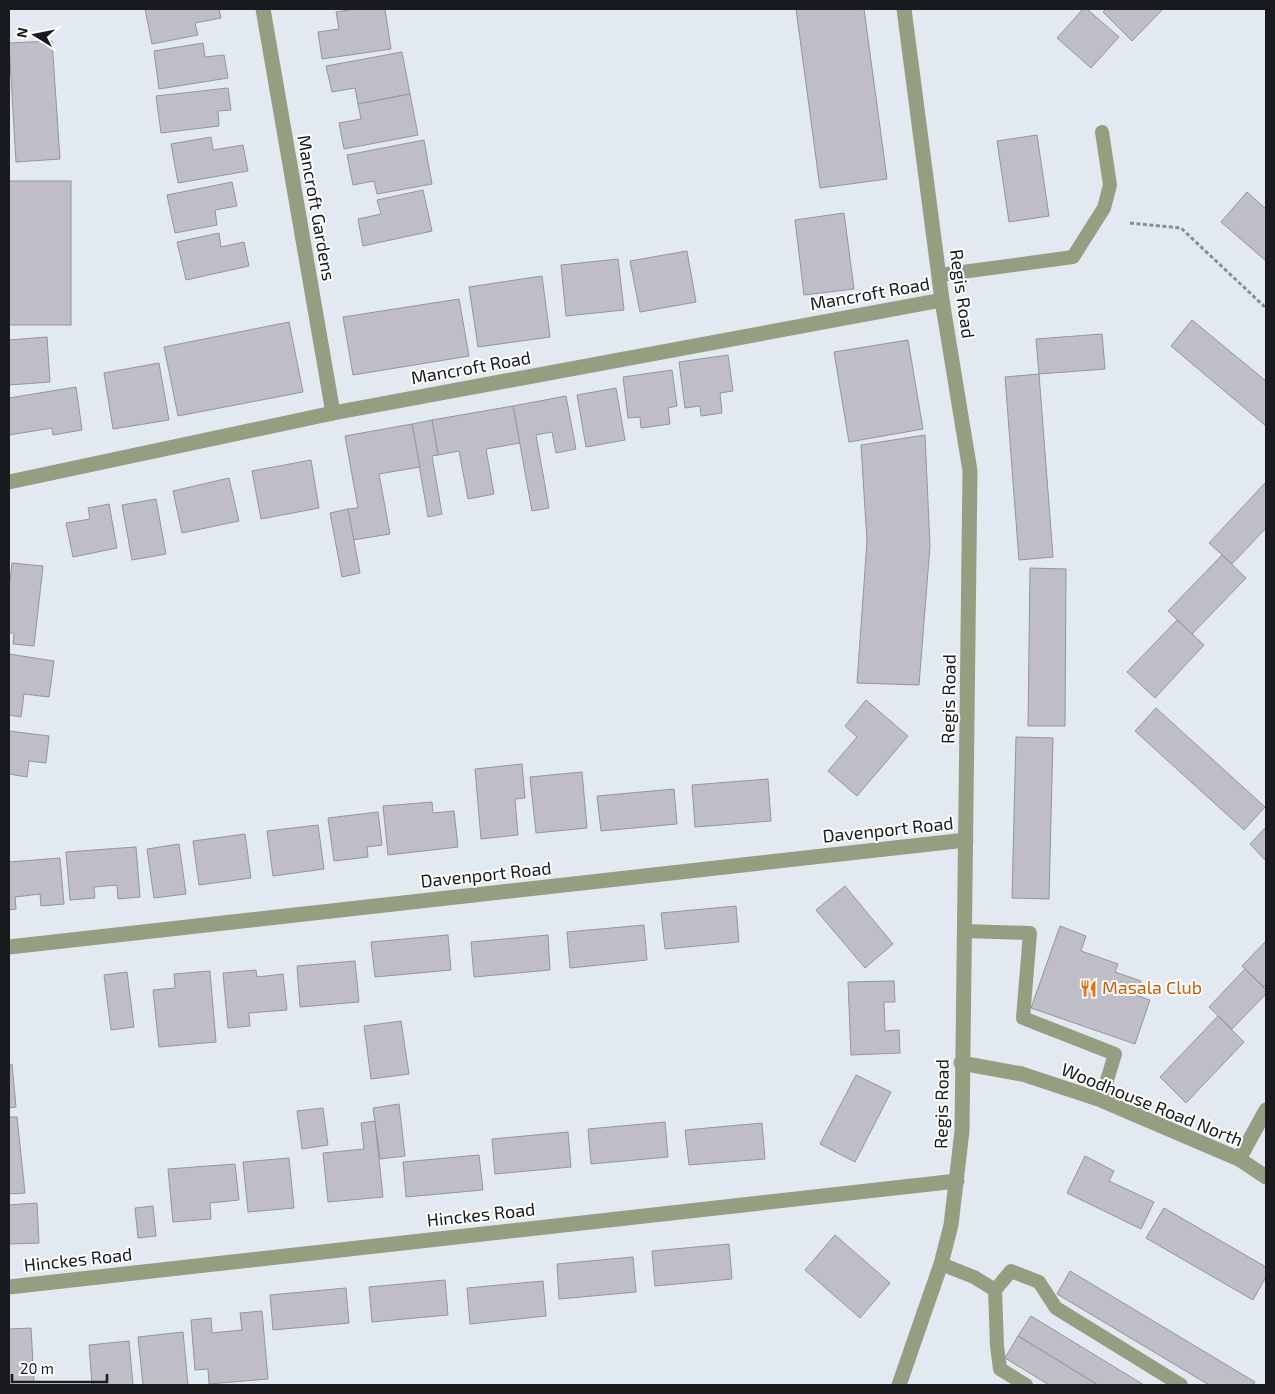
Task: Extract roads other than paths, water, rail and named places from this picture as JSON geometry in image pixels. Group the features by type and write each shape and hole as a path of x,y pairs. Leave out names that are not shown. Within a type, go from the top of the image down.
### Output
{"street":[{"name":"Mancroft Gardens","path":"263,9 333,413"},
{"name":"Regis Road","path":"899,1385 942,1264 951,1225 962,1131 970,471 942,300 904,9"},
{"name":"Mancroft Road","path":"9,482 333,413 942,300"},
{"name":"Davenport Road","path":"9,947 966,840"},
{"name":"Woodhouse Road North","path":"962,1063 1022,1074 1101,1100 1239,1159 1266,1178"},
{"path":"1239,1159 1266,1110"},
{"name":"Hinckes Road","path":"9,1287 957,1181"}],"lane":[{"path":"940,274 1073,256 1104,208 1110,185 1102,132"},
{"path":"964,931 1030,933 1023,1018 1115,1054 1101,1100"},
{"path":"942,1264 974,1277 995,1290"},
{"path":"1026,1385 1000,1369 997,1346 995,1290 1011,1271 1039,1282 1056,1308 1180,1385"}],"place":[{"name":"Masala Club","path":"1088,988"}]}
